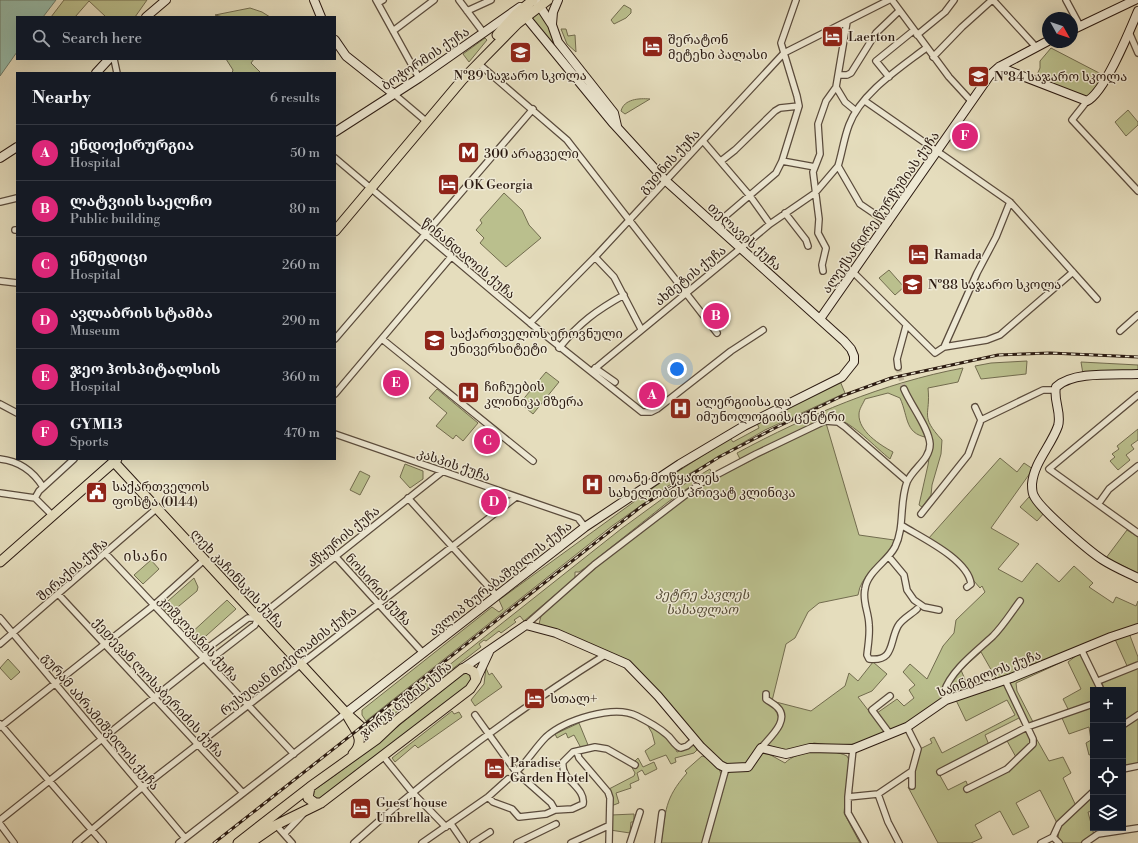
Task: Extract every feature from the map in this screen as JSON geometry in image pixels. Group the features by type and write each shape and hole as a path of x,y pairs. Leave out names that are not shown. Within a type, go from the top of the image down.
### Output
{"main road":[{"path":"336,230 462,80 475,61 510,20 534,2 548,0"},
{"path":"462,80 525,16 534,2"},
{"path":"0,562 114,460"},
{"name":"ლეხ კაჩინსკის ქუჩა","path":"114,460 156,509 346,713 357,721 365,731 373,734 396,720"},
{"name":"ჯორჯ ბუშის ქუჩა","path":"238,843 310,787 378,739 396,720 462,669 467,668 472,670 475,674 476,680"},
{"path":"250,843 276,824 306,812 321,803 470,689 476,680"},
{"name":"ლეხ კაჩინსკის ქუჩა","path":"343,763 357,750 360,743 359,737 346,713"},
{"path":"310,787 308,798 315,803 321,803"}],"street":[{"path":"146,16 155,0"},
{"path":"146,16 166,0"},
{"path":"314,0 321,16"},
{"path":"459,0 483,32"},
{"path":"468,11 492,0"},
{"path":"552,25 553,12 558,0"},
{"path":"715,225 776,173 782,161 799,106 781,43 796,0"},
{"path":"784,53 890,0 949,77 971,101"},
{"path":"889,77 876,61 944,12 954,0"},
{"path":"933,57 962,27 992,0 1036,47"},
{"path":"1066,0 1070,12"},
{"path":"1078,27 1135,0"},
{"path":"379,1 393,31 419,78"},
{"path":"393,31 431,1"},
{"name":"თელავის ქუჩა","path":"534,2 552,25 558,42 614,113 617,122 666,181 820,319 851,349 854,356 854,362"},
{"name":"ბოჭორმის ქუჩა","path":"336,131 419,78 516,9 534,2"},
{"path":"1138,11 1129,32 1096,94 1087,101 1072,120 1138,190"},
{"path":"838,76 851,73 876,33 899,12"},
{"name":"თელავის ქუჩა","path":"525,16 612,122 617,122"},
{"path":"823,271 822,265 826,248 818,233 819,219 813,172 820,154 818,124 826,101 836,87 848,22"},
{"path":"1129,32 1138,53"},
{"path":"336,41 350,59 427,122"},
{"name":"ალექსანდრე წურწუმიას ქუჩა","path":"820,319 971,101 992,74 999,67 1042,44"},
{"path":"888,222 860,204 838,166 849,125 856,111 864,101 889,77 926,48"},
{"name":"გუთნის ქუჩა","path":"530,323 595,257 784,53"},
{"path":"97,72 108,60"},
{"path":"114,60 117,72"},
{"path":"479,64 533,109 567,140 716,334"},
{"path":"999,67 1087,101"},
{"path":"836,87 845,102 856,111"},
{"path":"864,101 1010,202 1097,299"},
{"path":"721,161 736,150 775,111 780,108 799,106"},
{"path":"336,338 533,109"},
{"path":"703,141 750,196 770,224"},
{"path":"0,158 16,148"},
{"name":"წინანდალის ქუჩა","path":"336,159 559,348 594,370"},
{"path":"782,161 815,167"},
{"name":"ახმეტის ქუჩა","path":"594,370 740,248 785,213 815,193 838,166"},
{"path":"0,202 16,198"},
{"path":"944,347 977,273 996,237 1010,202"},
{"path":"785,213 806,240 808,246"},
{"path":"336,393 451,257"},
{"path":"595,257 614,277 642,329"},
{"path":"853,272 935,353 944,347 987,340 1000,335 1073,272"},
{"path":"0,281 16,283"},
{"path":"559,348 579,324 597,310 624,295"},
{"path":"1120,331 1138,315"},
{"path":"898,367 897,359 906,326"},
{"path":"594,370 607,385 642,412 650,412 668,402 731,351 763,330"},
{"path":"382,339 533,461"},
{"name":"ავლიპ ზურაბაშვილის ქუჩა","path":"179,843 585,527 680,464 738,429 842,377 854,362"},
{"path":"594,370 615,382"},
{"path":"1138,374 1086,376 1067,379 1060,382 1055,390 1059,418 1057,426 1033,476 1032,486 1034,496 1040,504 1087,548 1103,560 1138,578"},
{"path":"904,389 926,431 930,443 927,456 907,481 903,498 899,538 889,557 871,577 865,588 865,604 869,624 868,659 880,659 887,655 899,624 917,609"},
{"path":"921,514 968,455 981,420 1043,390 1055,390"},
{"path":"1138,395 1049,469 1099,503 1138,533"},
{"path":"0,404 16,412"},
{"path":"975,407 977,415 981,420"},
{"path":"462,669 526,625 594,566 701,483 746,458 825,422 838,422 846,427 907,481"},
{"name":"კასპის ქუჩა","path":"336,434 578,518 585,527"},
{"path":"0,459 20,464 39,480 43,486"},
{"path":"35,498 43,486 73,460"},
{"path":"1099,503 1109,489 1138,466"},
{"name":"აწყურის ქუჩა","path":"204,658 215,656 255,625 258,618 443,471"},
{"path":"0,493 35,498 53,516"},
{"name":"რუსუდან მიქელაძის ქუჩა","path":"76,843 142,788 516,497"},
{"path":"408,498 497,596"},
{"name":"შირაქის ქუჩა","path":"0,644 59,595 156,509"},
{"path":"901,525 944,551 966,572 971,584 967,587"},
{"name":"კოშკოვანის ქუჩა","path":"106,554 153,606 294,754"},
{"name":"ნოსირის ქუჩა","path":"335,556 423,653"},
{"path":"889,557 904,575 907,590 914,600 924,607 939,610"},
{"path":"103,843 0,726 153,606 204,560"},
{"name":"ქეთევან ლოსაბერიძის ქუჩა","path":"59,595 243,794"},
{"path":"946,700 944,692 951,680 968,659 993,635 1020,601"},
{"name":"გურამ აბრამიშვილის ქუჩა","path":"0,618 185,838"},
{"name":"აწყურის ქუჩა","path":"0,820 204,658 209,647 248,618 258,618"},
{"path":"526,625 556,633 631,667 694,740 720,765 726,768 748,767 780,725 782,716 777,707 766,699 766,694"},
{"name":"საინგილოს ქუჩა","path":"761,748 786,754 810,748 853,749 907,727 946,700 1005,680 1138,628"},
{"path":"1082,649 1098,681 1099,687"},
{"path":"476,680 489,651"},
{"path":"354,843 412,792 488,734 546,692 605,655"},
{"path":"1098,681 1138,665"},
{"path":"967,789 1007,769 1032,747 1033,739 1005,680"},
{"path":"888,734 872,710 890,696"},
{"path":"940,772 1027,727 1090,705"},
{"path":"516,772 540,743 556,730 570,722 602,713 625,712 635,715 666,733 681,748 687,746 694,740"},
{"path":"475,715 516,772 551,803 555,810"},
{"path":"1126,723 1138,715"},
{"path":"907,727 918,749 912,771 912,786"},
{"path":"488,798 493,802 512,809 519,817 546,814 555,810 572,809 583,804 582,796 567,777 563,769 565,758 573,752 601,747 622,756 635,766"},
{"path":"853,749 848,797 848,813 864,843"},
{"path":"577,752 579,758 608,792 610,798 608,826 609,843"},
{"path":"383,756 412,792 446,827"},
{"path":"1126,768 1138,766"},
{"path":"705,843 726,768"},
{"path":"848,797 878,794 912,771"},
{"path":"422,843 488,798 508,779"},
{"path":"878,794 888,822 899,843"},
{"path":"1041,843 1053,837 1059,824 1090,795"},
{"path":"284,834 306,812"},
{"path":"630,843 640,812"},
{"path":"658,843 662,813"},
{"path":"0,824 14,843"},
{"path":"276,824 292,843"},
{"path":"451,824 464,843"},
{"path":"517,843 556,824"},
{"path":"571,843 608,826"},
{"path":"1085,843 1098,834 1138,828"},
{"path":"473,843 490,832"},
{"path":"1053,837 1059,843"}],"green space":[{"path":"64,0 147,0 136,16 105,16 89,1 76,16 52,16"},
{"path":"624,5 631,9 631,13 626,18 614,24 611,20"},
{"path":"250,8 268,16 219,16 215,15"},
{"path":"538,10 548,21 556,45 587,83 586,85 531,18"},
{"path":"561,29 566,29 568,36 575,35 576,52 567,44"},
{"path":"485,38 487,40 469,62 463,54"},
{"path":"1051,48 1103,75 1091,95 1084,98 1036,77 1040,68 1040,61"},
{"path":"227,60 253,60 251,63 260,72 232,72 233,70"},
{"path":"650,99 625,114 621,111 625,104 632,100"},
{"path":"1128,110 1138,122 1138,125 1126,136 1115,122"},
{"path":"504,193 522,210 529,225 541,238 506,267 480,243 484,238 476,230 482,223 480,220"},
{"path":"889,270 904,287 895,295 879,278"},
{"path":"1027,361 1026,374 981,379 975,366 991,363"},
{"path":"1081,362 1138,365 1138,372 1083,374"},
{"path":"963,368 958,382 928,388 928,420 942,440 941,454 932,485 931,495 922,507 919,505 928,465 932,438 923,437 916,434 912,430 900,398 888,393 865,399 860,408 859,414 862,426 866,432 882,446 893,452 890,459 864,436 842,420 835,418 823,419 740,459 737,453 819,413 875,391 933,374"},
{"path":"546,372 559,382 533,414 520,403"},
{"path":"840,381 845,393 765,430 668,486 612,526 366,721 362,715 362,710 492,607 499,612 503,609 499,600 657,485 730,438 733,442 759,428 757,423"},
{"path":"437,389 478,423 463,441 456,435 453,439 436,426 447,413 429,398"},
{"name":"პეტრე პავლეს სასაფლაო","path":"826,423 859,535 894,540 885,558 866,576 858,595 819,603 808,612 795,638 786,644 772,701 811,711 845,686 849,673 858,681 873,662 887,674 872,691 858,697 885,732 858,744 829,745 814,743 785,751 762,743 758,748 785,763 798,755 814,752 824,751 840,753 847,756 849,760 844,813 860,843 707,843 725,778 728,773 733,770 705,748 631,664 541,627 539,624 541,616 615,551 687,495 718,477"},
{"path":"1138,429 1138,440 1131,445 1134,449 1126,455 1130,460 1118,470 1110,461 1115,457 1112,454 1119,449 1117,446"},
{"path":"1000,458 1017,472 1024,463 1033,469 991,528 1019,544 998,569 1022,582 1037,563 1059,582 1074,566 1093,583 1089,587 1113,603 1116,597 1136,606 1138,601 1138,625 997,680 981,652 961,670 969,689 906,724 889,731 877,713 897,699 904,706 914,698 909,690 915,685 903,672 910,664 927,679 943,646 954,633 956,620 985,592 982,586 980,588 948,551 928,539"},
{"path":"405,464 423,471 423,479 410,488 400,477"},
{"path":"710,469 711,472 668,502 585,568 579,572 575,572 575,578 524,621 520,616 514,620 516,622 501,633 499,631 486,641 484,640 479,644 481,647 373,730 371,727 621,529 673,491"},
{"path":"360,471 370,476 360,495 350,490"},
{"path":"1029,497 1044,513 1037,521 1020,507"},
{"path":"1127,530 1138,537 1138,573 1106,558"},
{"path":"151,560 159,569 143,584 134,575"},
{"path":"194,578 198,587 197,591 167,616 163,611 172,606 168,601"},
{"path":"227,600 236,609 197,644 189,635"},
{"path":"1129,633 1138,657 1138,663 1128,668 1114,637"},
{"path":"1081,652 1098,687 1090,687 1090,703 1069,711 1063,699 1081,689 1068,662"},
{"path":"1068,657 1062,662 1016,683 1017,691 1033,722 1024,726 1019,718 985,735 989,745 938,772 948,790 966,781 969,789 1034,748 1036,738 1049,761 1063,757 1071,773 1063,778 1076,806 1057,823 1040,790 1016,803 1029,827 1013,835 1000,811 975,825 982,838 971,843 938,843 908,787 914,783 914,774 920,749 932,743 930,739 934,737 942,753 1015,715 1007,700 966,721 955,698"},
{"path":"8,659 20,672 11,680 0,668"},
{"path":"1138,667 1138,764 1127,766 1126,764 1126,687 1103,687 1102,682"},
{"path":"486,668 489,675 492,673 502,687 475,706 471,700 484,684"},
{"path":"467,673 472,678 471,683 322,799 313,799 312,792 314,790 371,748 463,674"},
{"path":"1090,706 1090,734 1089,727 1069,734 1062,718"},
{"path":"452,711 454,714 459,712 462,717 418,748 415,745 395,762 392,758"},
{"path":"579,723 588,745 581,748 574,735 568,738 566,733 557,738 555,734"},
{"path":"648,726 669,739 677,752 689,748 695,743 697,750 694,753 675,758 676,762 671,764 666,755 650,761 645,751 655,744"},
{"path":"1027,729 1030,739 1029,746 1017,759 1006,739"},
{"path":"1090,741 1090,755 1089,755 1086,743"},
{"path":"622,754 634,762 638,758 643,767 654,762 657,769 645,775 642,770 637,773 639,780 630,784 631,788 616,793 619,803 611,806 609,789 634,776 635,773 630,764 620,758"},
{"path":"702,756 711,759 717,765 721,776 721,781 703,843 661,843 665,814 670,798 679,782 687,773 685,771"},
{"path":"1090,798 1090,812 1088,812 1090,831 1093,831 1094,835 1082,843 1062,843 1058,838 1060,824"},
{"path":"634,814 634,822 631,822 630,833 610,830 611,815"}],"shaded area":[{"path":"0,0 56,0 44,16 16,16 16,53 0,76"}],"tunnel":[{"path":"898,367 904,389"}],"railway":[{"path":"214,843 642,506 719,457 842,396 891,378 998,355 1050,353 1138,357"}],"place":[{"name":"Laerton","path":"832,36"},
{"name":"შერატონ მეტეხი პალასი","path":"652,46"},
{"name":"№89 საჯარო სკოლა","path":"520,53"},
{"name":"№84 საჯარო სკოლა","path":"979,76"},
{"name":"GYM13","path":"965,136"},
{"name":"300 არაგველი","path":"469,153"},
{"name":"OK Georgia","path":"448,184"},
{"name":"Ramada","path":"919,254"},
{"name":"№88 საჯარო სკოლა","path":"912,284"},
{"name":"ლატვიის საელჩო","path":"716,316"},
{"name":"საქართველოს ეროვნული უნივერსიტეტი","path":"434,340"},
{"name":"ჯეო ჰოსპიტალსის","path":"396,383"},
{"name":"ჩიჩუების კლინიკა მზერა","path":"469,393"},
{"name":"ენდოქირურგია","path":"652,395"},
{"name":"ალერგიისა და იმუნოლოგიის ცენტრი","path":"680,408"},
{"name":"ენმედიცი","path":"487,441"},
{"name":"იოანე მოწყალეს სახელობის პრივატ კლინიკა","path":"592,484"},
{"name":"საქართველოს ფოსტა (0144)","path":"97,493"},
{"name":"ავლაბრის სტამბა","path":"494,502"},
{"name":"სთალ+","path":"535,698"},
{"name":"Paradise Garden Hotel","path":"494,769"},
{"name":"Guest house Umbrella","path":"360,809"}],"district":[{"name":"ისანი","path":"146,556"}]}
